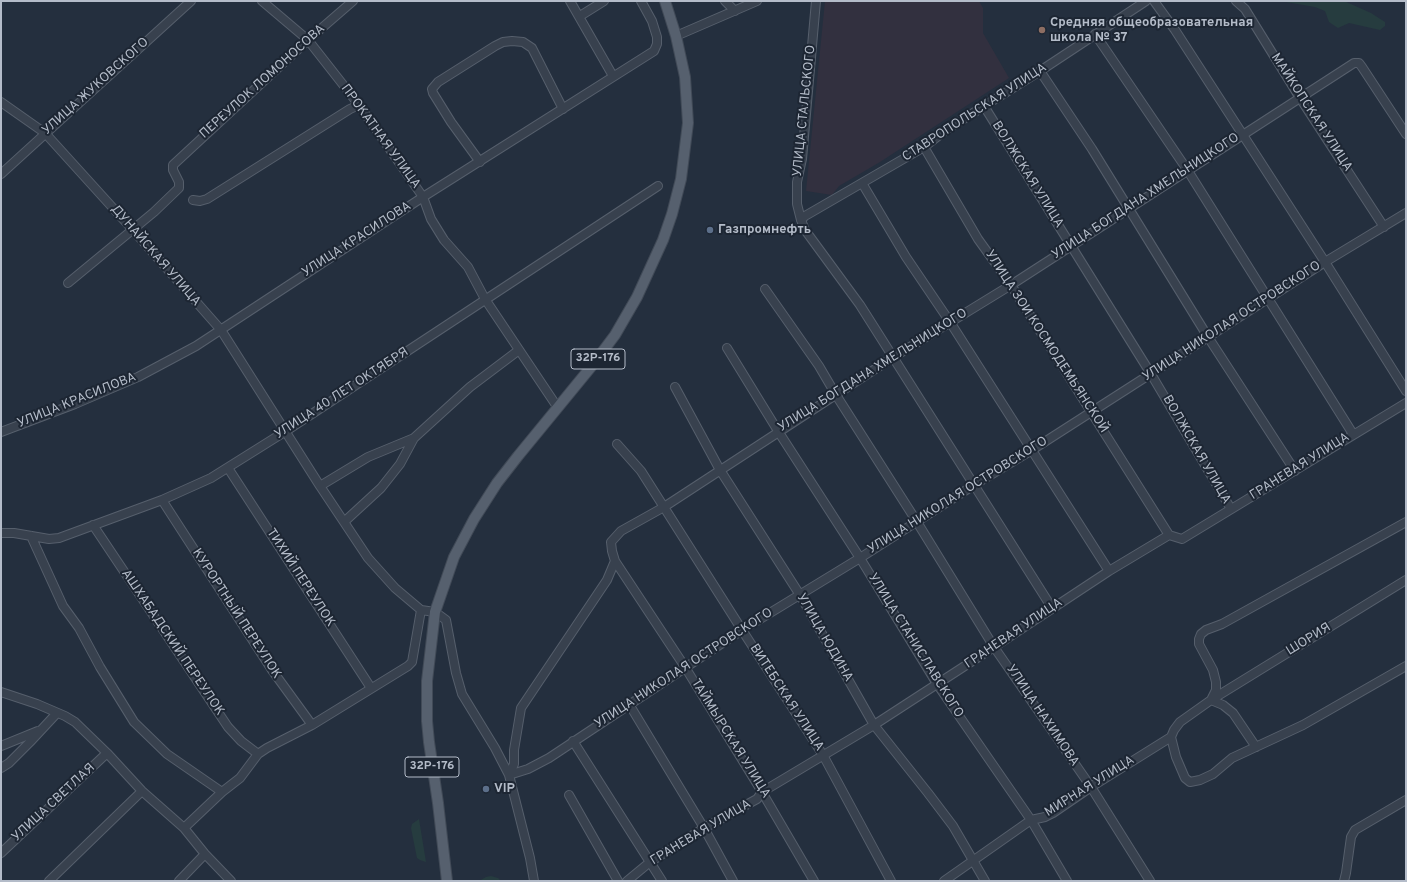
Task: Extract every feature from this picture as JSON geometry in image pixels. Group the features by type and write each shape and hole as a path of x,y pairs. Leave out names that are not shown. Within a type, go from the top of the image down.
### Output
{"main road":[{"name":"32Р-176","path":"447,881 427,721 427,681 435,612 454,557 474,518 501,477 591,367 615,335 626,318 652,266 672,214 681,179 688,123 685,77 676,36 665,1"}],"street":[{"name":"УЛИЦА ЖУКОВСКОГО","path":"1,174 191,1"},
{"name":"ПРОКАТНАЯ УЛИЦА","path":"262,1 308,40 359,105 423,197 431,219 444,240 468,267 485,299 558,408"},
{"name":"ПЕРЕУЛОК ЛОМОНОСОВА","path":"132,229 154,212 179,188 179,182 173,170 173,165 308,40 353,1"},
{"path":"570,1 580,16 613,76"},
{"path":"580,16 604,1"},
{"name":"УЛИЦА КРАСИЛОВА","path":"1,432 75,404 138,377 196,346 423,197 654,51 657,44 657,37 652,21 641,1"},
{"path":"725,1 735,11"},
{"path":"676,36 757,1"},
{"name":"УЛИЦА СТАЛЬСКОГО","path":"816,1 802,159 798,182 797,204 801,220 805,230 860,305 892,358 1052,608"},
{"name":"СТАВРОПОЛЬСКАЯ УЛИЦА","path":"801,220 804,216 924,147 946,130 1040,71 1146,1"},
{"path":"1154,1 1175,30 1243,135 1406,391"},
{"name":"МАЙКОПСКАЯ УЛИЦА","path":"1236,1 1245,9 1300,98 1384,227"},
{"path":"1095,34 1188,171 1353,434"},
{"path":"480,162 451,122 432,92 433,86 438,82 495,46 504,42 523,42 532,48 563,109"},
{"name":"УЛИЦА БОГДАНА ХМЕЛЬНИЦКОГО","path":"614,561 611,542 615,536 631,525 664,506 892,358 1071,247 1354,63 1359,63 1406,134"},
{"path":"1040,71 1092,149 1208,337 1295,471"},
{"name":"ДУНАЙСКАЯ УЛИЦА","path":"1,102 45,133 221,330 320,486 368,558 395,588 421,610"},
{"path":"193,200 200,201 206,199 350,109 359,105"},
{"name":"ВОЛЖСКАЯ УЛИЦА","path":"984,106 1152,374 1231,509"},
{"name":"УЛИЦА ЗОИ КОСМОДЕМЬЯНСКОЙ","path":"924,147 978,239 1011,285 1169,535"},
{"path":"862,183 906,257 950,322 1109,571"},
{"name":"УЛИЦА 40 ЛЕТ ОКТЯБРЯ","path":"1,532 49,539 59,538 162,500 210,478 286,431 658,186"},
{"name":"УЛИЦА НИКОЛАЯ ОСТРОВСКОГО","path":"509,775 528,770 549,758 742,630 1032,450 1325,262 1406,213"},
{"path":"68,283 132,229"},
{"name":"УЛИЦА НАХИМОВА","path":"765,290 819,366 994,647 1090,787 1150,881"},
{"name":"УЛИЦА СТАНИСЛАВСКОГО","path":"727,348 778,431 860,558 937,684 1031,820 1067,881"},
{"path":"344,522 381,488 400,464 414,438 470,387 518,350"},
{"name":"УЛИЦА ЮДИНА","path":"675,387 720,470 800,595 874,725 953,826 985,881"},
{"name":"ГРАНЕВАЯ УЛИЦА","path":"627,881 650,862 704,828 757,799 762,792 874,725 1109,571 1169,535 1182,539 1406,403"},
{"path":"320,486 368,457 414,438"},
{"name":"ВИТЕБСКАЯ УЛИЦА","path":"617,444 641,471 823,755 891,881"},
{"name":"ТИХИЙ ПЕРЕУЛОК","path":"228,468 371,688"},
{"name":"КУРОРТНЫЙ ПЕРЕУЛОК","path":"162,500 272,670 312,725"},
{"path":"1256,747 1233,712 1223,705 1211,700 1216,690 1216,682 1213,670 1199,644 1201,634 1206,630 1222,624 1404,523 1406,532"},
{"name":"АШХАБАДСКИЙ ПЕРЕУЛОК","path":"93,525 228,727 241,741 258,754"},
{"path":"30,536 63,606 79,628 134,722 167,754 222,792"},
{"path":"509,775 514,764 515,743 521,708 606,580 614,561"},
{"name":"ТАЙМЫРСКАЯ УЛИЦА","path":"614,561 686,667 814,881"},
{"name":"ШОРИЯ","path":"1211,700 1406,580"},
{"path":"184,828 222,792 240,778 258,754 312,725 412,662 421,610 435,612 446,620 456,673 462,694 495,748 509,775 530,858 534,881"},
{"path":"1171,737 1185,778 1190,782 1207,778 1232,758 1302,724 1406,666"},
{"path":"1,692 37,704 65,716 74,722 107,753 142,791 184,828 205,854 231,881"},
{"name":"МИРНАЯ УЛИЦА","path":"944,881 1031,820 1045,817 1053,813 1090,787 1171,737 1180,722 1211,700"},
{"path":"629,704 704,828 732,881"},
{"path":"1,768 9,763 57,713"},
{"path":"1,746 43,728"},
{"path":"573,741 662,881"},
{"name":"УЛИЦА СВЕТЛАЯ","path":"1,853 107,753"},
{"path":"49,881 142,791"},
{"path":"569,795 618,881"},
{"path":"1344,881 1351,837 1355,830 1406,800"},
{"path":"179,881 205,854"}],"shaded area":[{"path":"825,1 979,1 983,8 983,33 1009,78 880,162 839,186 832,195 806,191"}],"green space":[{"path":"1280,1 1344,1 1371,13 1385,22 1385,26 1380,30 1349,23 1338,28 1329,22 1325,11 1315,7"},
{"path":"419,819 426,862 417,858 411,828 412,824"},
{"path":"491,876 498,878 501,881 479,881 486,877"}],"place":[{"name":"Средняя общеобразовательная школа № 37","path":"1042,30"},
{"name":"Газпромнефть","path":"710,230"},
{"name":"VIP","path":"486,789"}]}
